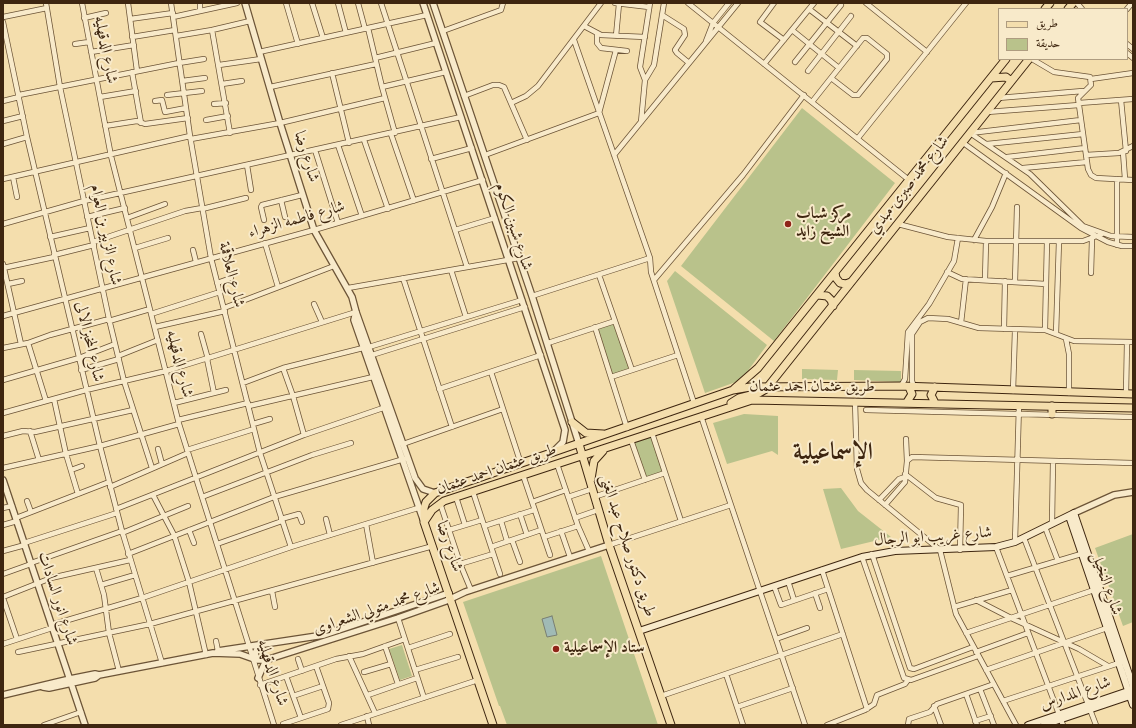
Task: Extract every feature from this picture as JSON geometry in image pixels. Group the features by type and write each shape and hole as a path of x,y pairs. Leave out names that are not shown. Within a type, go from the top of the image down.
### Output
{"main road":[{"name":"شارع محمد صبرى مبدي","path":"733,390 754,373 1005,60"},
{"name":"شارع محمد صبرى مبدي","path":"726,407 739,398 759,393 768,386 1028,60"},
{"path":"991,78 1006,77 1011,80"},
{"path":"835,273 836,278 840,283 846,284 851,282"},
{"path":"818,294 827,296 831,300 833,306"},
{"name":"طريق عثمان احمد عثمان","path":"424,522 424,508 432,495 733,390 768,386 908,386 1013,392 1129,394"},
{"path":"907,402 912,394 908,386"},
{"path":"935,387 931,395 935,403"},
{"name":"طريق عثمان احمد عثمان","path":"424,522 438,504 456,497 605,449 745,401 855,401 1133,408"},
{"path":"1052,406 1052,414"},
{"path":"668,412 669,419 673,425"},
{"path":"572,422 586,433 609,434"},
{"path":"579,444 580,457"},
{"path":"566,449 580,457"},
{"path":"591,487 594,460 605,449"},
{"name":"طريق دكتور صلاح عبد الغنى","path":"580,457 671,725"},
{"path":"432,495 432,503 438,504"},
{"name":"شارع غريب ابو الرجال","path":"639,631 872,554 895,551 960,550 996,547 1015,542 1072,515"},
{"name":"شارع النخيل","path":"1072,515 1081,554 1118,663 1131,693 1133,705"},
{"name":"شارع النخيل","path":"1072,515 1133,686"},
{"name":"شارع رضا","path":"424,522 493,725"},
{"name":"شارع المدارس","path":"1044,725 1131,693"},
{"name":"شارع المدارس","path":"1028,725 1062,719"}],"street":[{"name":"شارع الدقهليه","path":"82,3 111,156 179,422 248,646 254,659 260,685 274,725"},
{"path":"128,3 134,45 136,90 141,123"},
{"name":"شارع العلاقمة","path":"171,3 190,138 211,258 260,453 291,547"},
{"path":"200,3 200,11"},
{"path":"130,19 200,11 237,3"},
{"name":"شارع رضا","path":"245,3 290,156 314,230 354,301 356,312 418,484 432,495"},
{"path":"286,3 298,44"},
{"path":"312,3 322,38"},
{"path":"338,3 346,33"},
{"path":"358,3 375,58 393,134 414,201"},
{"path":"381,3 467,267"},
{"name":"شارع شبين الكوم","path":"423,3 483,180 566,434 563,442 549,455"},
{"name":"شارع شبين الكوم","path":"433,3 548,343 579,444"},
{"path":"443,31 500,10 503,8 503,3"},
{"path":"511,103 526,96 534,90 601,3"},
{"path":"615,3 649,5 640,67 645,80"},
{"path":"641,122 645,80 654,65 664,3"},
{"path":"688,3 909,180"},
{"path":"614,155 706,41 713,23 729,3"},
{"path":"706,41 710,40 738,3"},
{"path":"774,3 760,22 784,40"},
{"path":"764,64 814,3"},
{"path":"866,3 927,52"},
{"path":"858,138 966,3"},
{"path":"616,36 619,4"},
{"path":"795,62 840,5"},
{"path":"3,17 46,6"},
{"name":"شارع الزبير بن العوام","path":"46,6 75,163 94,243 109,320 124,381 152,468"},
{"path":"810,9 857,46"},
{"path":"84,18 106,13"},
{"path":"259,52 427,15"},
{"path":"662,15 684,29 685,35 675,50 689,63"},
{"path":"808,71 851,16"},
{"path":"132,37 212,30 250,21"},
{"name":"شارع المخبز الالى","path":"3,22 5,41 19,96 44,213 109,485 128,554 162,663"},
{"path":"584,26 597,34 645,37"},
{"path":"212,30 226,103 230,133"},
{"path":"792,30 840,68"},
{"path":"597,34 597,42 599,46 628,51"},
{"path":"812,102 831,78 840,68 863,38 867,38 886,53 887,58 858,96 853,95 831,78"},
{"path":"574,40 650,258 654,280 694,403"},
{"path":"75,44 89,42"},
{"path":"375,58 436,43"},
{"path":"92,52 134,45"},
{"path":"599,113 616,50"},
{"path":"3,101 19,96 204,59"},
{"path":"219,65 261,59"},
{"path":"1034,60 1054,72 1067,75 1086,76 1091,79 1133,73"},
{"path":"270,87 376,64"},
{"path":"382,87 446,72"},
{"path":"332,73 348,143"},
{"path":"182,81 205,78"},
{"path":"1091,79 1091,85 1079,95 1082,134 1089,172 1093,177 1099,179 1133,180"},
{"path":"222,84 242,81"},
{"path":"464,96 493,85 504,87 527,140"},
{"path":"100,97 136,90"},
{"path":"167,95 202,91"},
{"path":"998,98 1083,91"},
{"path":"654,280 743,175 804,96"},
{"path":"3,179 190,138 230,133 280,123 385,98"},
{"path":"986,112 1133,99"},
{"path":"154,101 162,100 165,112 186,108"},
{"path":"1121,100 1125,179"},
{"path":"214,104 226,103"},
{"path":"485,155 599,113"},
{"path":"3,121 23,116"},
{"path":"206,120 228,116"},
{"path":"105,126 137,121 145,124 188,118"},
{"path":"3,224 84,201 461,118"},
{"path":"970,133 1081,120"},
{"path":"970,133 1022,168 1052,193 1078,222 1089,230 1117,245 1133,246"},
{"path":"987,144 1082,134"},
{"path":"3,144 27,138"},
{"path":"364,140 388,209"},
{"path":"962,142 1073,223 1100,236 1133,237"},
{"path":"338,146 362,216"},
{"path":"1086,155 1124,151 1133,146"},
{"path":"431,159 472,148"},
{"path":"1006,157 1085,148"},
{"path":"315,150 338,223"},
{"path":"1022,168 1087,162"},
{"path":"247,165 251,190"},
{"path":"974,240 992,207 1006,173"},
{"path":"12,177 17,197"},
{"path":"1117,179 1117,245"},
{"name":"شارع فاطمه الزهراء","path":"3,316 314,230 483,180"},
{"path":"264,220 261,205 302,195"},
{"path":"21,344 3,267 54,256 185,211 246,198"},
{"path":"281,200 285,217"},
{"path":"127,218 165,204"},
{"path":"1015,282 1017,207"},
{"path":"87,217 125,208"},
{"path":"455,230 495,218"},
{"path":"898,224 958,238 986,241 1059,241 1092,239 1100,236"},
{"path":"50,237 90,228"},
{"path":"135,248 168,238"},
{"path":"908,386 906,376 907,335 929,304 954,262 958,238"},
{"path":"1091,273 1092,239"},
{"path":"985,280 986,241"},
{"path":"1045,330 1047,241"},
{"path":"1056,334 1059,241"},
{"path":"265,243 278,287"},
{"path":"193,250 196,262"},
{"path":"348,288 519,258"},
{"path":"532,296 650,258"},
{"path":"155,327 225,310 278,287 334,266"},
{"path":"451,270 466,317"},
{"path":"947,272 958,278 966,279 1046,284"},
{"path":"599,275 632,370"},
{"path":"217,283 231,278"},
{"path":"403,278 419,331 452,426"},
{"path":"961,323 966,279"},
{"path":"8,284 22,281"},
{"path":"1004,329 1005,281"},
{"path":"3,294 10,292"},
{"path":"3,348 28,343 72,328 151,311 220,292"},
{"path":"369,347 522,300"},
{"path":"314,304 322,322"},
{"path":"372,355 525,307"},
{"path":"3,413 208,359 356,312"},
{"name":"شارع رضا","path":"356,312 354,320 372,377 424,522"},
{"path":"918,320 931,318 948,319 979,328 1045,330 1074,341 1133,342"},
{"path":"908,386 912,381 912,338 918,320"},
{"path":"548,343 615,321"},
{"path":"595,327 627,428"},
{"path":"1013,392 1015,330"},
{"path":"201,334 208,359 214,392"},
{"path":"1066,339 1069,354 1069,393"},
{"path":"81,370 118,358 158,340"},
{"path":"1127,342 1129,394"},
{"path":"28,343 46,401"},
{"path":"3,380 79,358 115,344"},
{"path":"243,383 283,368 363,348"},
{"path":"440,389 541,355"},
{"path":"611,377 678,355"},
{"path":"283,368 293,396 304,436"},
{"path":"491,372 521,464"},
{"path":"3,468 142,436 179,422 248,404 293,396 372,377"},
{"path":"174,403 226,390"},
{"path":"54,399 66,454 78,494"},
{"path":"855,401 858,474 863,486 940,550 954,607 966,634 1016,725"},
{"path":"1015,542 1019,406"},
{"path":"3,551 116,511 304,436 383,408"},
{"path":"403,444 503,409"},
{"path":"3,436 23,431 60,427 133,410"},
{"path":"866,410 1133,417"},
{"path":"701,416 806,725"},
{"path":"253,424 270,419"},
{"path":"3,525 17,520 31,512 78,494 109,485 152,468 187,452 254,429"},
{"path":"30,431 40,460"},
{"path":"652,432 681,521"},
{"path":"885,505 904,483 906,439"},
{"path":"631,440 645,480"},
{"path":"202,498 312,454 351,443"},
{"path":"158,449 162,464"},
{"path":"906,461 914,457 1133,463"},
{"path":"128,554 274,497 408,458"},
{"path":"1052,524 1053,461"},
{"path":"557,464 575,518 589,551"},
{"path":"71,470 82,466"},
{"path":"594,497 665,473"},
{"path":"523,476 550,555"},
{"path":"879,500 898,479 905,476"},
{"path":"905,476 936,498 961,505 960,550"},
{"name":"شارع انور السادات","path":"3,480 85,725"},
{"path":"568,497 591,487"},
{"path":"532,502 566,490"},
{"path":"473,492 500,574"},
{"name":"شارع غريب ابو الرجال","path":"1072,515 1107,498 1133,492"},
{"path":"154,495 174,535 189,582 196,612 212,653"},
{"path":"456,497 465,525"},
{"path":"27,501 31,512"},
{"path":"438,504 471,590"},
{"name":"شارع محمد متولي الشعراوى","path":"3,695 43,687 47,684 70,681 93,674 99,675 248,646 328,634 471,590 731,505"},
{"path":"3,508 12,506"},
{"path":"3,574 165,517 188,506"},
{"path":"3,644 52,626 142,598 291,547 418,508"},
{"path":"484,526 534,510"},
{"path":"575,518 598,510"},
{"path":"217,544 298,514 302,522"},
{"path":"520,514 527,535"},
{"path":"326,519 330,535"},
{"path":"449,530 482,520"},
{"path":"501,521 520,562"},
{"path":"366,524 373,563"},
{"path":"544,537 578,526"},
{"path":"1045,527 1058,561"},
{"path":"189,530 194,543"},
{"path":"491,547 541,530"},
{"path":"561,531 570,558"},
{"path":"1024,538 1096,725"},
{"path":"18,652 57,642 150,624 433,546"},
{"path":"996,547 1035,653 1062,719"},
{"path":"460,564 493,554"},
{"path":"872,554 910,668 914,669 974,647"},
{"path":"1007,576 1081,554"},
{"path":"862,557 902,676 908,680"},
{"path":"17,639 3,598 51,578 130,560"},
{"path":"96,568 101,585 109,633 119,671"},
{"path":"822,570 867,709"},
{"path":"101,585 135,575"},
{"path":"788,581 794,600"},
{"path":"774,586 781,605 828,589"},
{"path":"954,607 1012,590"},
{"path":"966,634 1094,590"},
{"path":"272,591 275,607"},
{"path":"815,593 820,608"},
{"name":"شارع محمد متولي الشعراوى","path":"212,653 237,653 254,659 266,660 398,618 450,596"},
{"path":"976,600 1108,666"},
{"path":"398,618 424,698"},
{"path":"776,639 807,628"},
{"path":"986,670 1107,628"},
{"path":"827,725 867,709 874,704 877,695 905,684 908,680 1028,633"},
{"path":"408,648 450,634"},
{"path":"661,696 843,634"},
{"path":"300,639 304,643 303,649"},
{"path":"260,685 349,656 363,654 405,639"},
{"path":"212,653 216,641"},
{"path":"254,659 255,653 260,644"},
{"path":"386,646 398,684"},
{"path":"349,656 375,713"},
{"path":"415,670 458,657"},
{"path":"298,659 302,671"},
{"path":"258,678 266,660"},
{"path":"1003,701 1118,663"},
{"path":"364,672 391,664"},
{"path":"283,724 328,709 329,703 316,666"},
{"path":"726,674 742,725"},
{"path":"286,676 301,718"},
{"path":"368,695 417,678"},
{"path":"341,725 478,680"},
{"path":"908,725 909,719 930,712 934,706 994,684"},
{"path":"293,696 323,686"},
{"path":"736,707 793,688"},
{"path":"980,689 994,725"},
{"path":"966,694 976,723 990,716"},
{"path":"934,706 941,725"},
{"path":"44,725 59,723 81,712"},
{"path":"366,716 369,725"}],"green space":[{"name":"مركز شباب الشيخ زايد","path":"802,108 895,183 774,341 681,266"},
{"path":"675,271 767,345 747,372 736,382 705,393 667,281"},
{"path":"614,322 631,369 612,376 596,328"},
{"path":"802,369 838,370 837,380 802,379"},
{"path":"854,370 901,371 901,382 854,380"},
{"path":"744,414 778,416 778,455 772,451 727,464 713,423"},
{"path":"652,435 664,473 645,479 633,442"},
{"path":"841,488 858,511 891,537 841,549 823,489"},
{"path":"1133,534 1133,622 1123,626 1095,548"},
{"name":"ستاد الإسماعيلية","path":"601,556 658,725 507,725 463,602"},
{"path":"402,645 412,676 400,680 389,649"}],"water":[{"path":"552,616 557,635 547,637 542,619"}],"place":[{"name":"مركز شباب الشيخ زايد","path":"788,224"},
{"name":"ستاد الإسماعيلية","path":"556,649"}],"district":[{"name":"الإسماعيلية","path":"833,455"}]}
